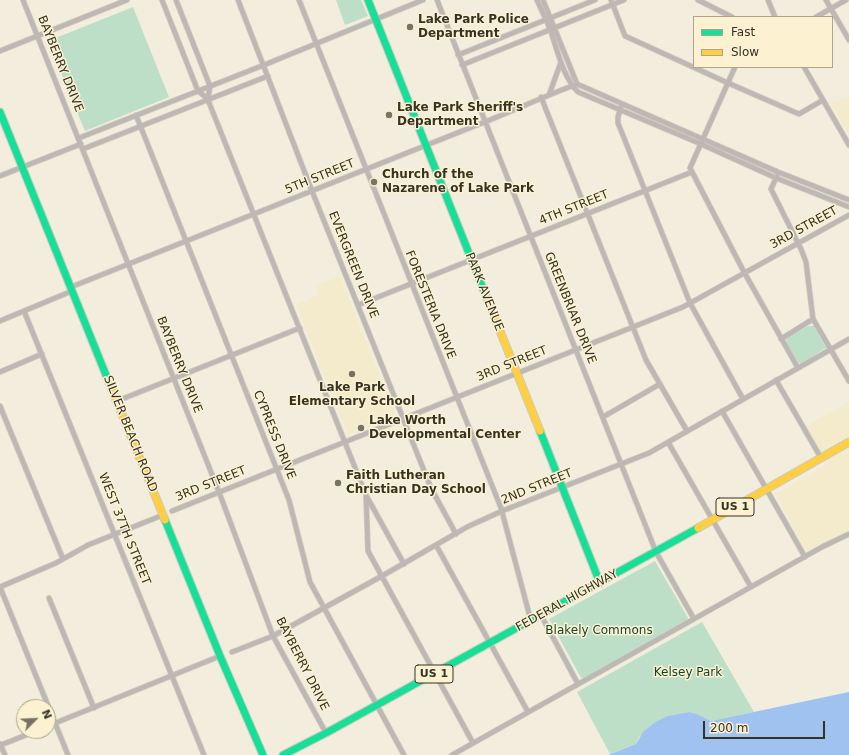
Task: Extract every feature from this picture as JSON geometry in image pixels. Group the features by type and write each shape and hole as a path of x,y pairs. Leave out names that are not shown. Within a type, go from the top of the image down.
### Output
{"street":[{"name":"BAYBERRY DRIVE","path":"23,0 219,492 274,636 326,733"},
{"path":"0,51 127,0"},
{"path":"162,0 198,91 208,99 366,495 404,564"},
{"path":"176,0 210,86 208,99"},
{"name":"EVERGREEN DRIVE","path":"238,0 312,191 431,488 456,534"},
{"name":"FORESTERIA DRIVE","path":"298,0 502,512 531,621"},
{"name":"PARK AVENUE","path":"368,0 600,583"},
{"path":"79,138 423,0"},
{"name":"GREENBRIAR DRIVE","path":"437,0 656,552 694,619"},
{"path":"537,0 548,19"},
{"path":"543,0 548,19 578,92 701,144 776,178 849,207"},
{"path":"458,55 595,0"},
{"path":"462,65 552,29 612,2 624,0"},
{"path":"698,0 730,16"},
{"path":"768,0 775,16"},
{"path":"826,0 849,40"},
{"path":"818,16 846,0"},
{"path":"612,2 625,36 693,67"},
{"path":"552,29 561,62 575,85 703,138 778,172 849,200"},
{"path":"549,95 561,62"},
{"path":"695,68 799,114 824,100"},
{"path":"735,68 690,168 744,272 798,368"},
{"path":"805,68 849,145"},
{"path":"83,150 268,76"},
{"name":"5TH STREET","path":"0,321 128,264 485,122 541,97 575,85"},
{"path":"541,97 646,360 687,431"},
{"path":"622,104 618,117 618,123 690,303 743,399"},
{"name":"SILVER BEACH ROAD","path":"0,112 220,656 263,755"},
{"name":"CYPRESS DRIVE","path":"136,115 289,500 310,582 404,755"},
{"path":"0,176 81,144"},
{"name":"4TH STREET","path":"358,305 692,172"},
{"path":"778,172 771,189 806,262 813,318 849,381"},
{"name":"3RD STREET","path":"172,511 690,303 849,215"},
{"name":"WEST 37TH STREET","path":"24,311 204,755"},
{"path":"781,339 813,318"},
{"path":"117,400 300,328"},
{"name":"2ND STREET","path":"232,652 274,636 456,534 502,512 649,453 849,339"},
{"path":"0,372 42,354"},
{"path":"776,380 821,458"},
{"path":"603,417 660,384"},
{"path":"0,406 63,559"},
{"path":"722,411 805,557"},
{"path":"668,442 751,587"},
{"name":"FEDERAL HIGHWAY","path":"283,755 600,583 849,442"},
{"path":"366,495 368,551 474,743"},
{"path":"45,699 0,587 63,559 88,545 163,514"},
{"path":"452,755 751,587 849,534"},
{"path":"436,545 528,712"},
{"path":"49,598 94,708"},
{"path":"541,615 578,684"},
{"path":"56,723 220,656"},
{"path":"56,725 68,755"},
{"path":"5,755 0,744 16,738"}],"shaded area":[{"path":"849,97 849,134 830,103"},
{"name":"Lake Park Elementary School","path":"340,276 396,416 348,435 296,304 319,295 316,286"},
{"path":"849,402 849,529 808,553 775,494 828,464 806,426"}],"green space":[{"path":"336,0 361,0 368,16 345,25"},
{"path":"133,7 169,97 85,131 48,41"},
{"path":"808,326 814,326 826,348 802,363 799,363 786,342 787,338"},
{"name":"Blakely Commons","path":"655,561 688,618 687,621 584,679 581,678 549,619"},
{"name":"Kelsey Park","path":"702,622 754,712 711,721 689,712 667,716 639,737 636,744 610,754 577,692"}],"water":[{"path":"849,692 849,755 608,755 636,744 643,732 654,723 667,716 689,712 711,721"}],"traffic: fast":[{"path":"368,0 488,301"},
{"path":"0,112 112,390"},
{"path":"540,431 600,583"},
{"path":"165,520 220,656 263,755"},
{"path":"283,755 326,733 698,528"}],"traffic: slow":[{"path":"488,301 540,431"},
{"path":"112,390 165,520"},
{"path":"698,528 849,442"}],"place":[{"name":"Lake Park Police Department","path":"410,27"},
{"name":"Lake Park Sheriff's Department","path":"389,115"},
{"name":"Church of the Nazarene of Lake Park","path":"374,182"},
{"name":"Lake Park Elementary School","path":"352,374"},
{"name":"Lake Worth Developmental Center","path":"361,428"},
{"name":"Faith Lutheran Christian Day School","path":"338,483"}]}
